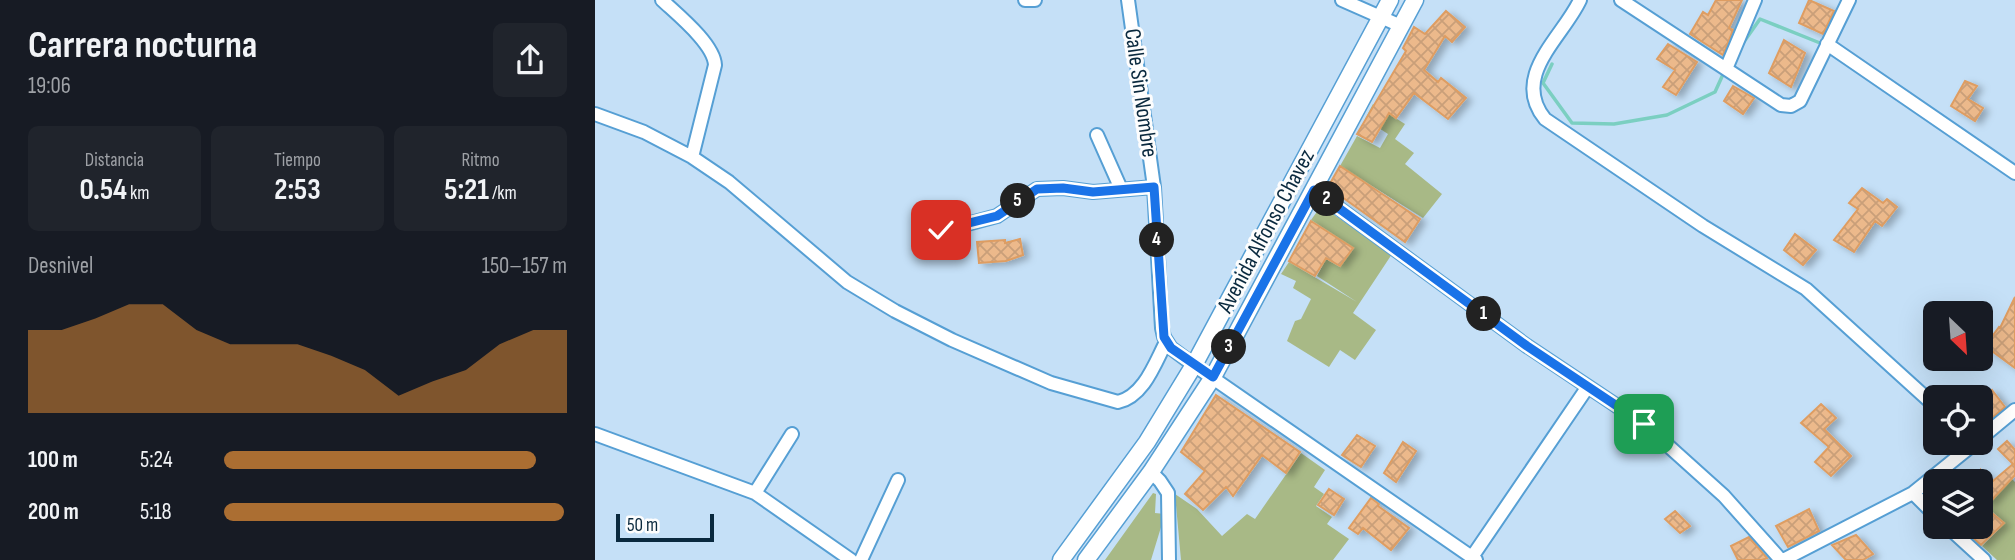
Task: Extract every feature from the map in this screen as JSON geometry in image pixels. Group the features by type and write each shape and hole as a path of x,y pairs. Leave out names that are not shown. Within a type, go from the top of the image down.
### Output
{"main road":[{"name":"Avenida Alfonso Chavez","path":"1061,560 1147,442 1194,365 1390,0"},
{"name":"Avenida Alfonso Chavez","path":"1086,560 1151,472 1213,377 1415,0"}],"street":[{"path":"662,0 715,56 692,157"},
{"path":"1025,0 1035,0"},
{"name":"Calle Sin Nombre","path":"1128,0 1154,187 1162,328 1166,342"},
{"path":"1342,0 1401,26"},
{"path":"1580,0 1542,58 1532,91 1537,108 1545,119 1703,226 1806,289 1923,395"},
{"path":"1621,0 1781,105 1791,106 1800,101 1849,0"},
{"path":"1726,69 1755,0"},
{"path":"1827,44 2015,173"},
{"path":"595,114 645,132 692,157 729,182 847,282 895,312 1051,383 1118,402 1127,400 1137,392 1166,342 1194,365 1474,558 1587,388"},
{"name":"Calle Sin Nombre","path":"1097,135 1121,189"},
{"name":"Calle Sin Nombre","path":"941,230 997,216 1037,189 1063,188 1093,192 1154,187"},
{"path":"1314,190 1587,388 1654,433 1724,496 1782,560 1913,493 1959,455"},
{"path":"1993,428 2015,410"},
{"path":"595,434 755,493 851,560"},
{"path":"755,493 792,434"},
{"path":"1151,472 1168,493 1169,560"},
{"path":"861,560 898,480"},
{"path":"1913,493 1923,503"},
{"path":"1961,539 1984,560"}],"green space":[{"path":"1373,104 1405,124 1395,139 1414,153 1405,164 1442,194 1423,218 1340,166 1357,136 1380,148 1388,134 1365,119"},
{"path":"1321,206 1392,254 1353,313 1376,330 1355,360 1340,350 1329,367 1287,341 1295,321 1301,319 1311,299 1293,288 1296,281 1281,274 1289,262 1357,302 1317,276 1326,259 1340,267 1354,248 1311,220"},
{"path":"1301,453 1325,470 1314,487 1324,494 1316,506 1332,517 1327,524 1349,539 1333,560 1181,560 1175,494 1197,509 1222,536 1247,514 1255,519"},
{"path":"2012,479 2015,482 2015,560 1997,560 1982,546 1989,539 1993,539 1993,535 2005,523 1993,512 1993,499"},
{"path":"1153,493 1156,494 1155,513 1165,514 1151,560 1105,560"}],"building":[{"path":"1716,0 1742,0 1729,28 1733,30 1723,55 1690,34 1703,12 1708,15"},
{"path":"1809,0 1834,11 1823,34 1799,23"},
{"path":"1446,11 1465,27 1452,42 1445,36 1424,70 1438,82 1441,78 1466,98 1448,119 1414,93 1396,118 1389,113 1372,142 1357,134 1406,51 1403,48 1414,27 1425,34"},
{"path":"1784,40 1805,53 1791,87 1769,73"},
{"path":"1668,44 1697,62 1676,95 1663,87 1675,70 1657,59"},
{"path":"1965,81 1977,86 1968,99 1983,108 1975,121 1951,106"},
{"path":"1733,86 1754,98 1743,114 1724,101"},
{"path":"1340,166 1420,219 1405,242 1328,187"},
{"path":"1862,188 1883,203 1887,199 1897,207 1882,226 1875,221 1854,252 1834,240 1858,209 1849,203"},
{"path":"1311,221 1353,248 1340,266 1326,258 1315,276 1289,261"},
{"path":"1795,234 1816,250 1803,265 1784,250"},
{"path":"1020,239 1023,255 1006,261 979,263 977,242 1005,240 1005,243"},
{"path":"2015,297 2015,368 1993,352 1993,335 2000,328"},
{"path":"1993,391 2005,407 1993,417"},
{"path":"1216,395 1300,452 1286,473 1262,455 1233,496 1226,487 1203,510 1185,494 1205,471 1181,452"},
{"path":"1821,404 1836,418 1824,429 1851,456 1831,476 1815,462 1829,447 1801,423"},
{"path":"1357,435 1375,446 1361,467 1342,455"},
{"path":"2007,441 2015,450 2015,475 1993,499 1993,481 2013,464 1998,449"},
{"path":"1403,442 1416,451 1396,482 1384,473"},
{"path":"1329,489 1344,499 1334,515 1318,505"},
{"path":"1371,498 1409,528 1391,550 1363,528 1358,534 1349,528"},
{"path":"1809,509 1819,531 1788,547 1776,526"},
{"path":"1675,511 1690,526 1680,533 1665,519"},
{"path":"1993,514 2004,523 1993,534"},
{"path":"1856,535 1873,554 1863,560 1846,560 1832,545"},
{"path":"1749,537 1767,558 1738,560 1731,546"},
{"path":"1974,539 1987,539 1981,545"}],"waterway":[{"path":"1741,46 1760,19 1823,42"},
{"path":"1552,64 1543,83 1572,123 1614,124 1667,115 1715,92 1725,70"}],"route":[{"path":"941,230 997,216 1024,195 1037,189 1063,188 1093,192 1154,187 1164,337 1171,348 1213,377 1314,190 1527,346 1644,424"}]}
